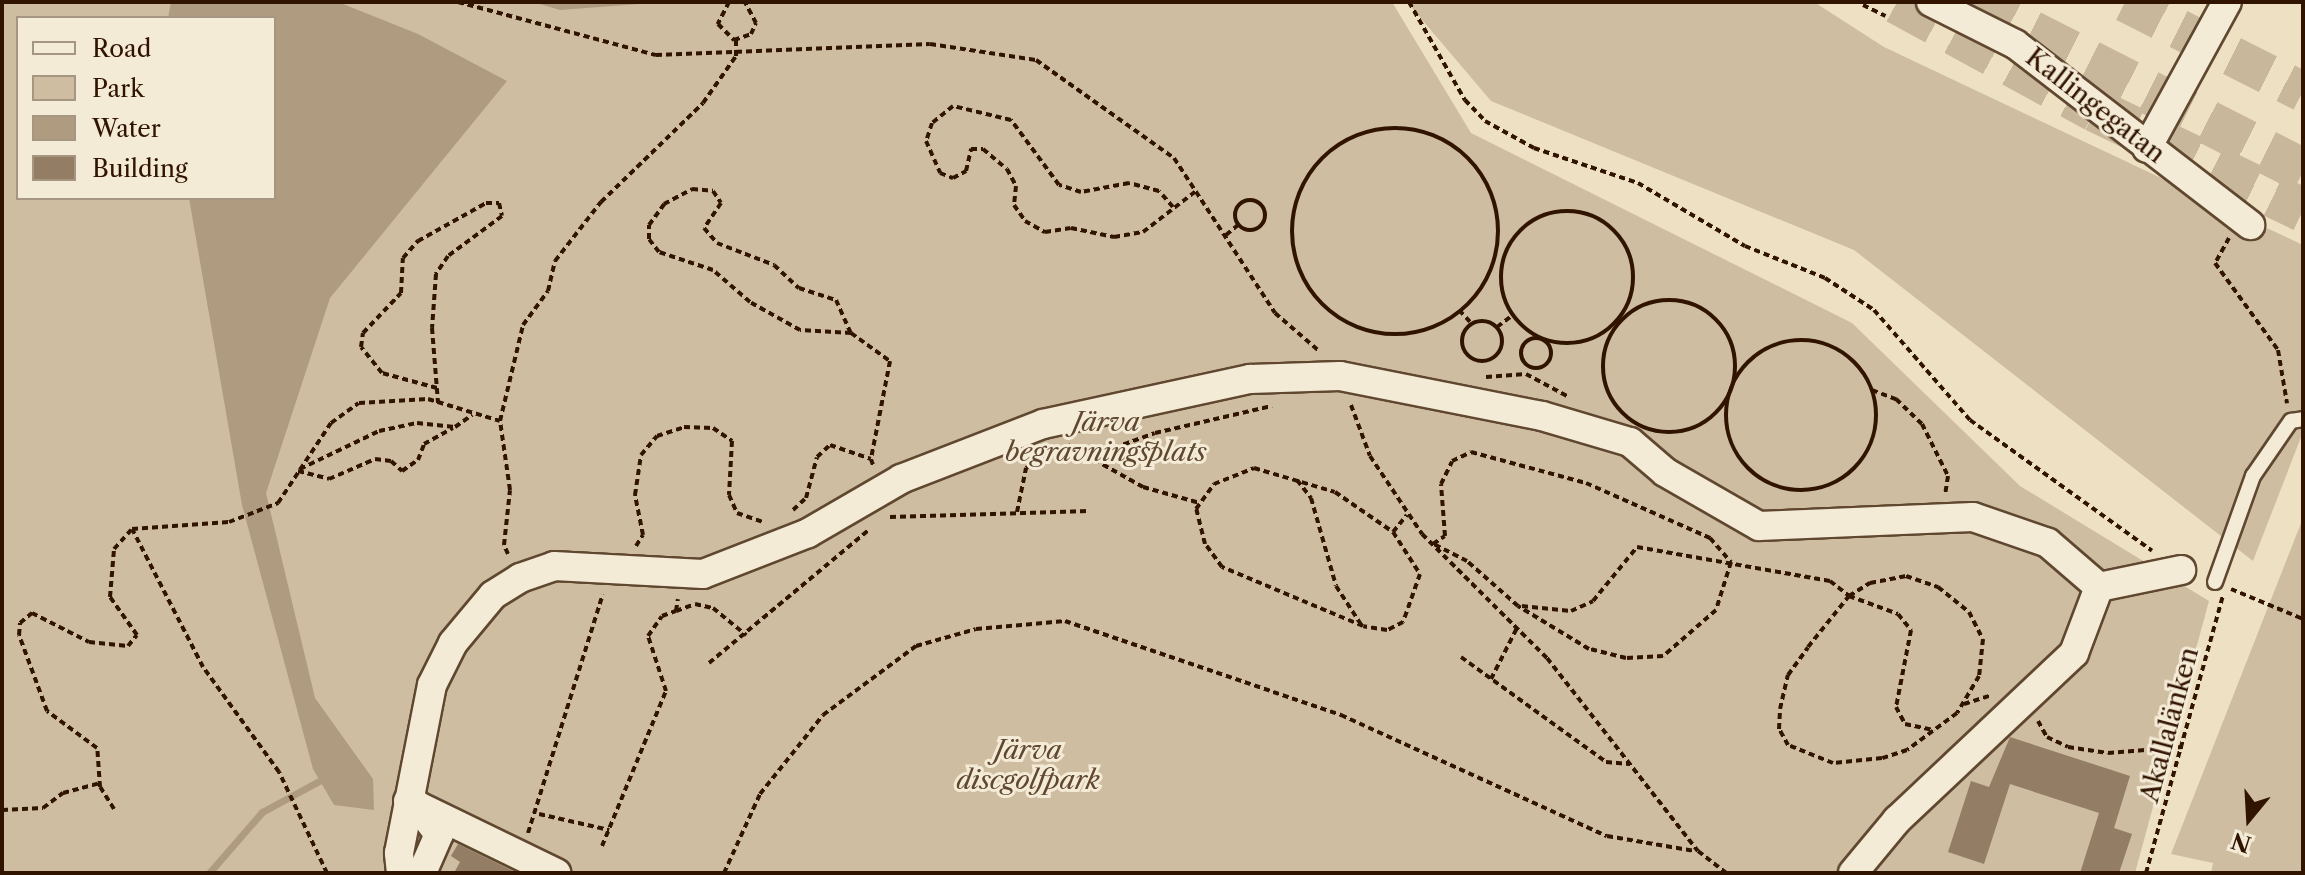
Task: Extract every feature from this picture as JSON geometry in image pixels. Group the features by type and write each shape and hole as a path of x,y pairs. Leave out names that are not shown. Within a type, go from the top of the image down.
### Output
{"street":[{"name":"Kallingegatan","path":"1931,2 2015,44 2250,225"},
{"path":"2147,148 2227,2"},
{"path":"401,873 432,685 453,643 493,595 520,578 554,566 619,573 703,574 808,533 882,491 1056,422 1250,379 1542,416 1630,442 1665,472 1759,526 1973,517 2048,543 2099,587"},
{"path":"2099,587 2181,570"},
{"path":"1853,873 1897,820 2074,653 2099,587"},
{"path":"412,802 556,873"},
{"path":"412,802 439,834 422,873"}],"lane":[{"path":"2220,584 2253,476 2297,420"}],"path":[{"path":"458,2 656,55 736,56 930,44 1036,60 1174,158 1275,313 1350,403 1370,456 1407,515 1517,628 1698,851 1726,873"},
{"path":"520,578 504,545 510,490 500,421 523,325 548,291 555,261 601,202 693,115 736,56 736,40 718,24 729,2"},
{"path":"736,40 751,34 756,23 745,2"},
{"path":"1409,2 1465,100 1485,121 1534,148 1638,183 1745,246 1825,278 1874,310 1970,420 2181,570"},
{"path":"1863,5 1886,16"},
{"path":"1173,207 1159,191 1129,183 1081,192 1059,185 1011,120 953,106 932,123 926,141 940,173 953,178 966,171 971,149 983,149 1007,169 1016,186 1014,205 1025,221 1045,232 1071,228 1114,237 1143,232 1196,191"},
{"path":"1369,131 1423,132 1461,151 1482,176 1495,205 1498,238 1491,269 1459,310 1420,331 1388,334 1338,316 1307,286 1294,256 1292,224 1299,192 1315,164 1340,143 1369,131"},
{"path":"851,333 800,330 750,302 713,270 659,252 649,239 649,225 678,197 692,189 713,191 721,203 704,228 717,243 774,265 799,288 836,300 851,333 890,361 871,459 882,491 883,517 1089,511"},
{"path":"437,388 382,373 361,347 363,333 401,293 403,258 418,241 486,203 499,203 502,216 448,256 436,274 438,403"},
{"path":"1226,235 1238,225 1240,204 1262,206 1259,227 1238,225"},
{"path":"1533,375 1535,368 1551,357 1545,341 1513,315 1501,277 1504,257 1520,231 1545,214 1565,211 1604,222 1619,235 1632,264 1631,295 1622,315 1588,340 1545,341 1531,339 1521,350 1525,363 1535,368"},
{"path":"2221,243 2215,263 2278,350 2297,420"},
{"path":"1729,392 1728,434 1737,455 1774,486 1798,490 1822,487 1861,459 1874,426 1871,390 1843,353 1800,340 1757,354 1709,419 1691,429 1649,429 1630,419 1610,395 1603,365 1606,345 1615,327 1647,303 1688,302 1706,310 1727,333 1736,363 1734,382"},
{"path":"1459,310 1471,324 1497,327 1513,315"},
{"path":"1471,324 1463,345 1480,360 1500,349 1497,327"},
{"path":"1338,389 1350,403"},
{"path":"1871,390 1896,399 1922,424 1948,476 1945,499 1932,517"},
{"path":"114,809 101,783 97,748 47,711 20,623 32,613 89,642 128,646 137,635 110,597 114,549 132,529 229,522 278,503 331,423 359,403 438,403 500,421"},
{"path":"1017,512 1026,468 1046,455 1086,458 1155,433 1276,405"},
{"path":"298,470 329,479 375,459 391,461 402,471 418,460 424,444 472,415"},
{"path":"1056,422 1058,438 1086,458 1143,487 1200,503"},
{"path":"298,470 401,425 455,427"},
{"path":"517,852 539,814 619,573 643,535 637,474 641,455 657,436 684,427 713,428 732,441 729,495 737,513 760,523 773,520"},
{"path":"786,517 806,498 817,457 830,445 871,459"},
{"path":"1433,544 1445,536 1441,484 1452,461 1471,452 1586,483 1684,523 1710,538 1731,562"},
{"path":"1254,468 1295,478 1354,501 1393,532 1420,574 1414,607 1387,630 1363,626 1222,567 1205,544 1195,514 1214,484 1254,468"},
{"path":"1295,478 1311,498 1340,595 1363,626"},
{"path":"1393,532 1407,515"},
{"path":"709,663 873,526"},
{"path":"132,529 203,667 279,772 314,837 327,873"},
{"path":"1433,544 1467,561 1518,606 1589,649 1626,658 1663,656 1716,610 1731,562"},
{"path":"1518,606 1571,611 1593,601 1637,547 1830,581 1849,596 1898,614 1911,630 1896,707 1905,724 1937,730"},
{"path":"676,611 681,574"},
{"path":"1906,576 1938,587 1969,612 1983,639 1979,676 1950,722 1907,750 1860,762 1833,763 1788,745 1779,729 1788,675 1849,596 1870,583 1906,576"},
{"path":"2220,584 2303,619"},
{"name":"Akallalänken","path":"2146,873 2183,747 2220,584"},
{"path":"602,846 666,691 648,636 662,616 695,604 713,608 746,635"},
{"path":"724,873 760,794 823,715 916,646 976,629 1065,621 1341,715 1607,836 1698,851"},
{"path":"1490,679 1517,628"},
{"path":"1461,657 1606,762 1630,764"},
{"path":"2026,698 2047,737 2068,747 2108,753 2183,747"},
{"path":"2,810 43,808 63,793 101,783"},
{"path":"539,814 609,830"}],"green space":[{"name":"Järva begravningsplats","path":"2,2 1392,2 1471,133 1852,323 2020,486 2209,601 2135,873 2,873"},
{"path":"1407,2 1814,2 1884,47 2303,245 2303,432 2253,561 1854,250 1491,101"},
{"path":"2303,518 2303,873 2211,873 2213,863 2171,854"}],"water":[{"path":"171,2 338,2 418,34 507,81 330,298 266,493 315,698 373,779 374,810 334,805 313,769 242,505 189,200 276,200 276,16 168,16"},
{"path":"533,2 665,2 560,10"}],"building":[{"path":"2010,737 2130,776 2114,828 2132,834 2119,873 2080,873 2099,813 2010,784 1984,864 1948,852 1971,781 1989,787"},
{"path":"458,844 517,873 454,873 460,862 451,856"}],"waterway":[{"path":"209,873 262,812 321,780"}],"tunnel":[{"path":"1897,2 2095,110 2303,210"},
{"path":"1972,2 2303,171"},
{"path":"2125,2 2303,92"}],"park label":[{"name":"Järva discgolfpark","path":"1028,766"}]}
